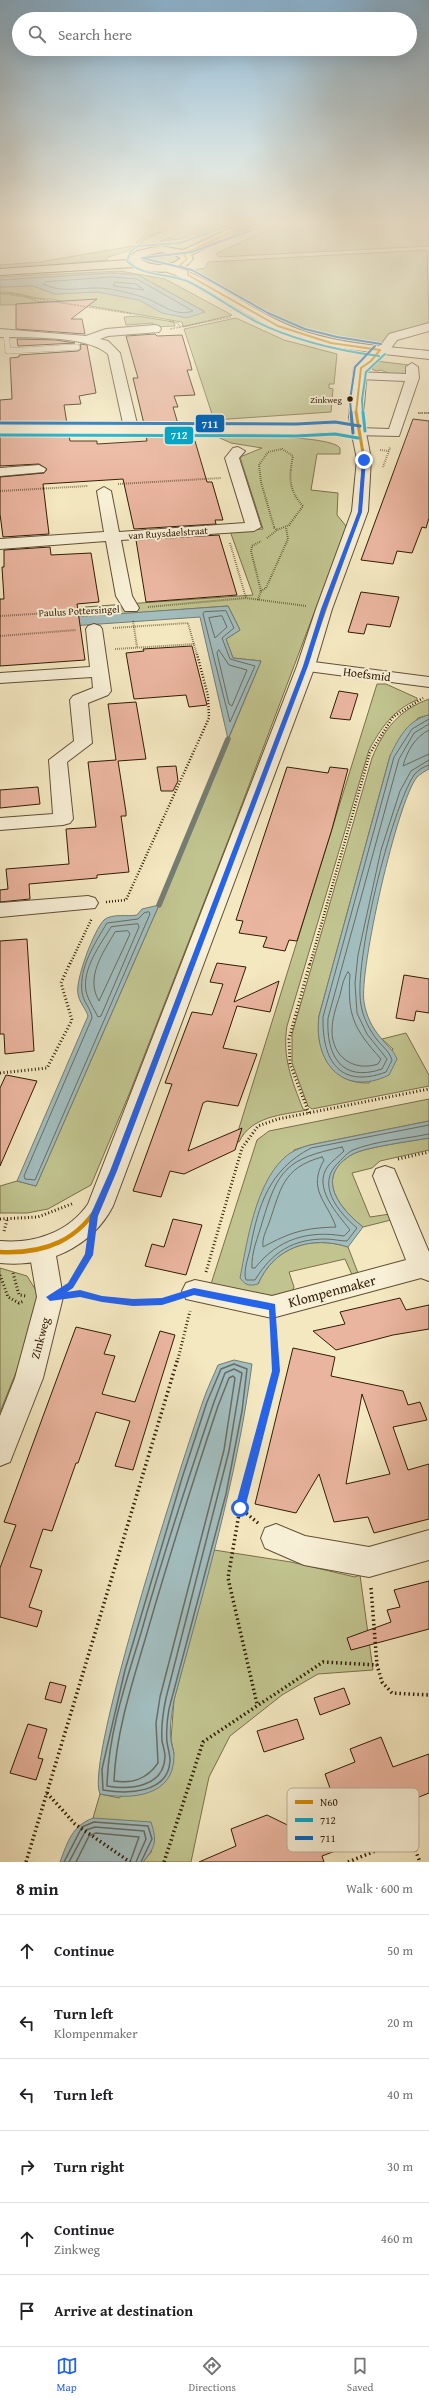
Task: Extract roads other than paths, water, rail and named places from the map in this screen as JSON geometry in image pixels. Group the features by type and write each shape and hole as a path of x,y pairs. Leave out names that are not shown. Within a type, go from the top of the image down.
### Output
{"street":[{"path":"250,310 278,326 307,337 361,348 429,355"},
{"path":"360,371 380,350 386,348 393,337 429,327"},
{"path":"89,339 106,333 155,330"},
{"path":"3,333 89,339 104,344 114,353 131,428"},
{"path":"0,1252 8,1254 42,1250 74,1235 87,1207 116,1164 306,666 324,609 360,512 364,459 356,417 360,371 358,362 361,348"},
{"path":"0,429 131,428 296,430 335,434 358,432 394,433 412,373 360,371"},
{"name":"van Ruysdaelstraat","path":"0,544 254,527 232,458 238,451"},
{"path":"0,472 39,469"},
{"name":"Paulus Pottersingel","path":"104,491 124,596 131,608"},
{"path":"0,824 63,819 58,760 82,743 79,700 102,691 94,629"},
{"name":"Hoefsmid","path":"306,666 429,682"},
{"path":"0,678 100,671"},
{"path":"0,910 94,903"},
{"name":"Klompenmaker","path":"194,1291 272,1307 425,1268 385,1176"},
{"name":"Zinkweg","path":"0,1453 29,1378 40,1298 42,1250"},
{"path":"276,1538 304,1550 369,1562 429,1545"}],"lane":[{"path":"3,333 8,351 77,347"}],"water":[{"path":"157,310 201,310 205,312 187,318 162,313"},
{"path":"228,606 240,630 226,639 233,658 261,661 228,739 200,617 0,631 73,617"},
{"path":"429,715 429,769 417,777 409,793 390,851 373,923 364,984 364,1002 366,1012 375,1030 392,1050 397,1059 389,1075 372,1081 357,1082 345,1078 334,1071 326,1061 318,1032 319,1016 390,756 405,730 415,721"},
{"path":"159,905 36,1186 17,1181 88,1016 81,1003 78,994 78,987 82,967 95,934 100,925 107,918 137,915 142,909"},
{"path":"429,1121 429,1138 359,1151 341,1163 335,1172 332,1181 334,1191 339,1201 345,1210 363,1227 348,1247 321,1243 295,1247 274,1261 265,1271 258,1284 248,1285 242,1281 240,1278 249,1232 259,1199 273,1170 286,1156 296,1150 310,1145"},
{"path":"234,1360 252,1364 246,1407 219,1534 174,1700 170,1730 171,1742 174,1751 172,1769 167,1780 159,1787 149,1792 124,1796 100,1794 99,1770 107,1726 121,1669 158,1539 208,1388 218,1365"},
{"path":"93,1818 151,1822 155,1839 151,1852 143,1862 60,1862 68,1841 75,1830 86,1821"}],"waterway":[{"path":"159,905 228,739"}],"place":[{"name":"Zinkweg","path":"350,399"}]}
